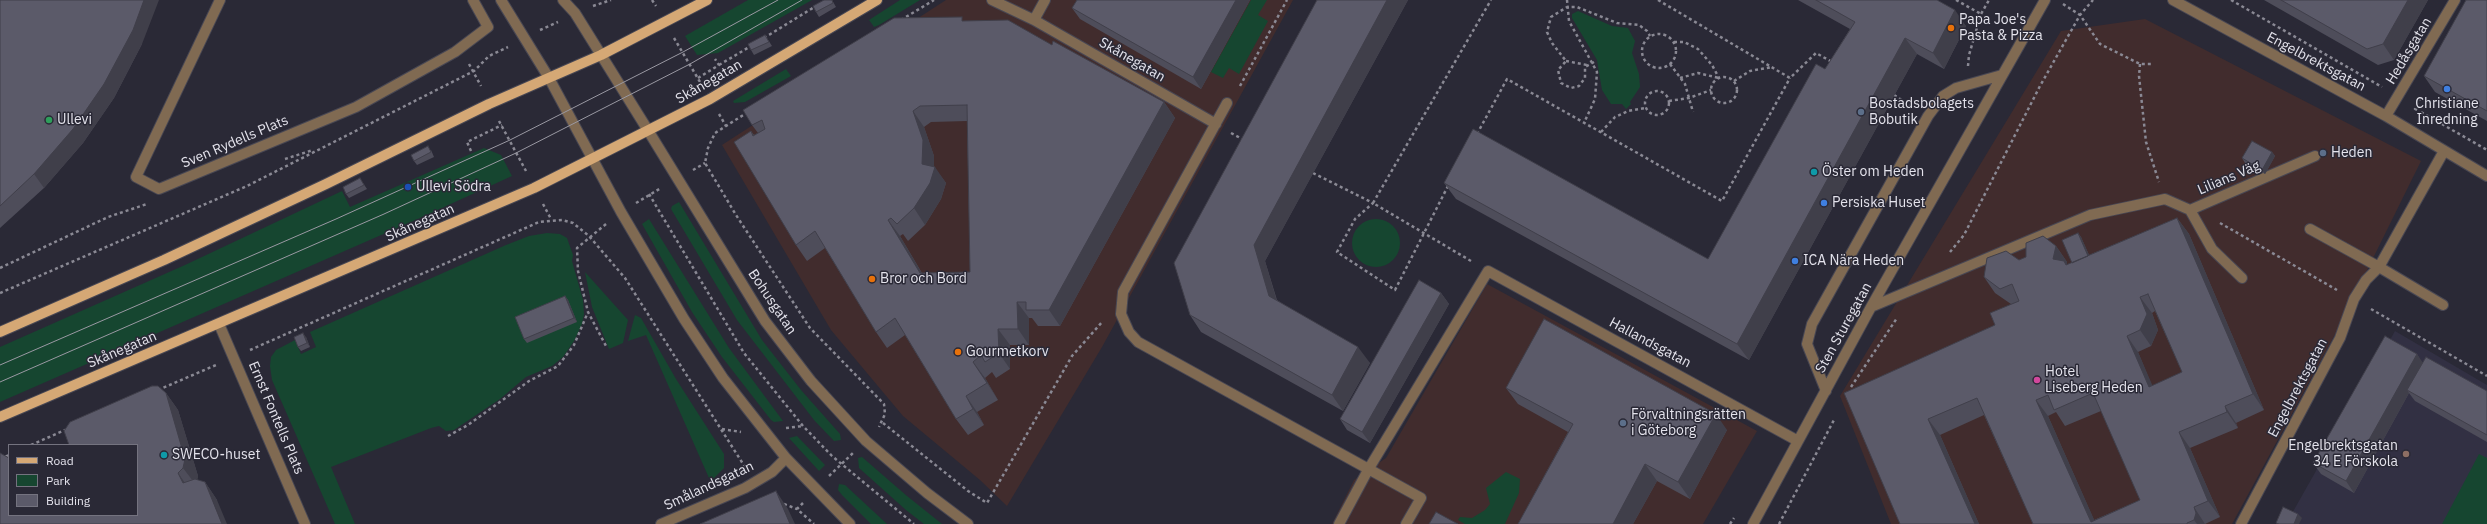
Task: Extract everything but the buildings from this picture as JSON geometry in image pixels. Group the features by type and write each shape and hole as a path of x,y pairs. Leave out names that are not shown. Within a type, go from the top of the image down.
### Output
{"main road":[{"path":"0,332 199,243 490,104 601,55 707,0"},
{"name":"Skånegatan","path":"0,417 534,188 649,132 710,99 877,0"}],"street":[{"name":"Sven Rydells Plats","path":"220,0 136,177 159,189 356,107 460,48 488,27 473,0"},
{"path":"501,0 549,78 592,160 693,332 723,378 786,458 850,524"},
{"name":"Bohusgatan","path":"563,0 601,55 765,321 811,381 866,441 926,493 968,524"},
{"name":"Skånegatan","path":"992,0 1034,20 1216,124"},
{"path":"1034,20 1045,0"},
{"name":"Sten Sturegatan","path":"1753,524 1871,307 2044,0"},
{"name":"Engelbrektsgatan","path":"2173,0 2386,116 2487,176"},
{"name":"Hedåsgatan","path":"2386,116 2455,0"},
{"path":"1826,391 1807,344 1812,324 1928,116 1943,96 1956,88 2002,75"},
{"path":"1227,103 1123,292 1121,314 1129,332 1138,342 1421,498 1406,524"},
{"name":"Engelbrektsgatan","path":"2241,524 2340,338 2354,299 2366,280 2379,266 2444,151"},
{"name":"Lilians Väg","path":"2242,278 2212,249 2190,210 2315,156"},
{"path":"1871,307 2090,215 2165,199 2190,210"},
{"path":"2310,229 2379,266 2443,306"},
{"path":"1339,524 1368,470 1488,271"},
{"name":"Hallandsgatan","path":"1488,271 1798,441"},
{"name":"Ernst Fontells Plats","path":"219,324 305,524"},
{"name":"Smålandsgatan","path":"661,524 745,488 772,472 786,458"}],"path":[{"path":"0,293 247,186 474,71 489,56 525,37 574,14 611,0"},
{"path":"652,0 726,126"},
{"path":"900,20 934,0"},
{"path":"1240,86 1287,0"},
{"path":"1450,184 1423,232 1395,290 1337,252 1355,219 1373,203 1491,0"},
{"path":"1567,0 1567,7 1572,25 1594,62 1598,72 1597,86 1592,109 1584,123"},
{"path":"1658,0 1790,78"},
{"path":"1956,0 1981,14"},
{"path":"2080,16 2093,0"},
{"path":"2231,0 2389,90"},
{"path":"2061,3 2080,16 2100,44 2140,64 2153,64"},
{"path":"759,41 820,4"},
{"path":"1594,62 1587,65 1566,61 1552,43 1547,32 1551,17 1567,7 1577,7 1617,23 1639,25 1647,31 1650,36"},
{"path":"1674,42 1676,53 1670,64 1658,69 1649,66 1644,61 1641,49 1650,36 1662,34 1674,42 1684,42 1698,49 1712,65 1719,78"},
{"path":"698,78 753,45"},
{"path":"460,48 474,71 534,188 552,219"},
{"path":"1477,135 1507,79 1722,201 1790,78 1816,53 1834,63"},
{"path":"715,59 719,65"},
{"path":"1566,61 1559,67 1558,75 1563,85 1570,88 1579,86 1584,81 1587,65"},
{"path":"1670,64 1680,78 1689,98 1693,112"},
{"path":"2140,64 2139,76 2146,142 2165,199"},
{"path":"1734,81 1750,71 1772,67"},
{"path":"1680,78 1698,73 1719,78 1727,77 1734,81 1737,90 1734,98 1729,102 1718,102 1712,96 1711,90 1714,82 1719,78"},
{"path":"1669,101 1689,98 1711,90"},
{"path":"1652,91 1664,92 1669,101 1668,108 1660,115 1652,114 1646,108 1645,99 1652,91"},
{"path":"2423,95 2415,109 2487,150"},
{"path":"1601,132 1615,117 1628,111 1646,108"},
{"path":"753,110 726,126 711,139 705,163 736,215 810,328 884,404 885,414 883,423 841,464"},
{"path":"1216,124 1250,144"},
{"path":"471,151 467,142 502,125"},
{"path":"1313,173 1373,203 1488,271"},
{"path":"649,194 744,353 803,426 841,464 914,524"},
{"path":"154,391 539,222 552,219 573,223 589,236 625,278 714,419 722,429 740,432"},
{"path":"589,236 577,248 578,271 588,312 606,346"},
{"path":"448,436 468,425 528,381 558,366 574,345 588,312"},
{"path":"883,423 968,491 987,503 1072,356 1104,320 1121,314"},
{"path":"786,428 803,426"},
{"path":"33,444 69,428"}],"shaded area":[{"path":"946,0 1293,0 1102,347 1007,506 980,480 903,416 831,330 722,145"},
{"path":"2145,19 2421,161 2339,327 2232,524 1891,524 1840,396 2061,31"},
{"path":"1487,284 1757,431 1703,524 1332,524 1354,480 1386,458"},
{"name":"Engelbrektsgatan 34 E Förskola","path":"2395,331 2487,385 2487,524 2286,524"}],"green space":[{"path":"748,0 812,0 718,53 697,55 685,36"},
{"path":"900,0 920,0 874,27 869,20"},
{"path":"1251,0 1267,0 1258,15 1268,21 1239,74 1229,68 1223,78 1211,72"},
{"path":"1578,11 1612,26 1628,28 1635,41 1632,53 1639,74 1640,87 1630,102 1631,104 1626,109 1622,104 1611,104 1602,90 1597,60 1572,18 1572,14"},
{"path":"786,69 791,76 745,102 734,103 733,101"},
{"path":"484,148 501,155 512,176 420,218 0,402 0,347 185,265 342,191 350,207"},
{"path":"679,202 762,340 801,390 840,434 841,440 834,441 814,420 737,320 671,209 672,206"},
{"path":"649,219 729,348 783,421 774,422 771,420 722,357 692,312 642,224"},
{"path":"1376,219 1385,221 1393,226 1398,234 1400,243 1398,252 1393,260 1385,265 1376,267 1367,265 1359,260 1354,252 1352,243 1354,234 1359,226 1367,221"},
{"path":"547,233 560,234 567,238 573,255 572,261 583,300 584,314 582,324 574,341 563,357 552,366 526,377 500,399 454,430 446,431 439,426 431,428 331,467 355,524 335,524 272,380 270,366 271,357 276,350 295,340 301,354 316,347 310,332 506,245 529,236"},
{"path":"585,272 628,320 623,343 609,349 592,307"},
{"path":"635,315 641,318 676,379 724,454 724,468 714,478 709,478 646,335 628,341"},
{"path":"797,436 825,465 819,471 789,438"},
{"path":"2479,454 2487,458 2487,524 2442,524"},
{"path":"862,457 942,524 924,524 906,510 859,468 858,458"},
{"path":"1506,472 1520,479 1519,493 1505,524 1465,524 1458,520 1460,517 1472,518 1485,510 1490,504 1486,488"},
{"path":"839,484 845,485 887,524 871,524 838,490"}],"tram line":[{"path":"0,365 336,219 510,140 683,52 778,0"},
{"path":"0,382 384,214 516,153 690,64 802,0"}],"place":[{"name":"Papa Joe's Pasta & Pizza","path":"1951,28"},
{"name":"Christiane Inredning","path":"2447,89"},
{"name":"Bostadsbolagets Bobutik","path":"1861,112"},
{"name":"Ullevi","path":"49,120"},
{"name":"Heden","path":"2323,153"},
{"name":"Öster om Heden","path":"1814,172"},
{"name":"Ullevi Södra","path":"408,187"},
{"name":"Persiska Huset","path":"1824,203"},
{"name":"ICA Nära Heden","path":"1795,261"},
{"name":"Bror och Bord","path":"872,279"},
{"name":"Gourmetkorv","path":"958,352"},
{"name":"Hotel Liseberg Heden","path":"2037,380"},
{"name":"Förvaltningsrätten i Göteborg","path":"1623,423"},
{"name":"Engelbrektsgatan 34 E Förskola","path":"2406,454"},
{"name":"SWECO-huset","path":"164,455"}]}
